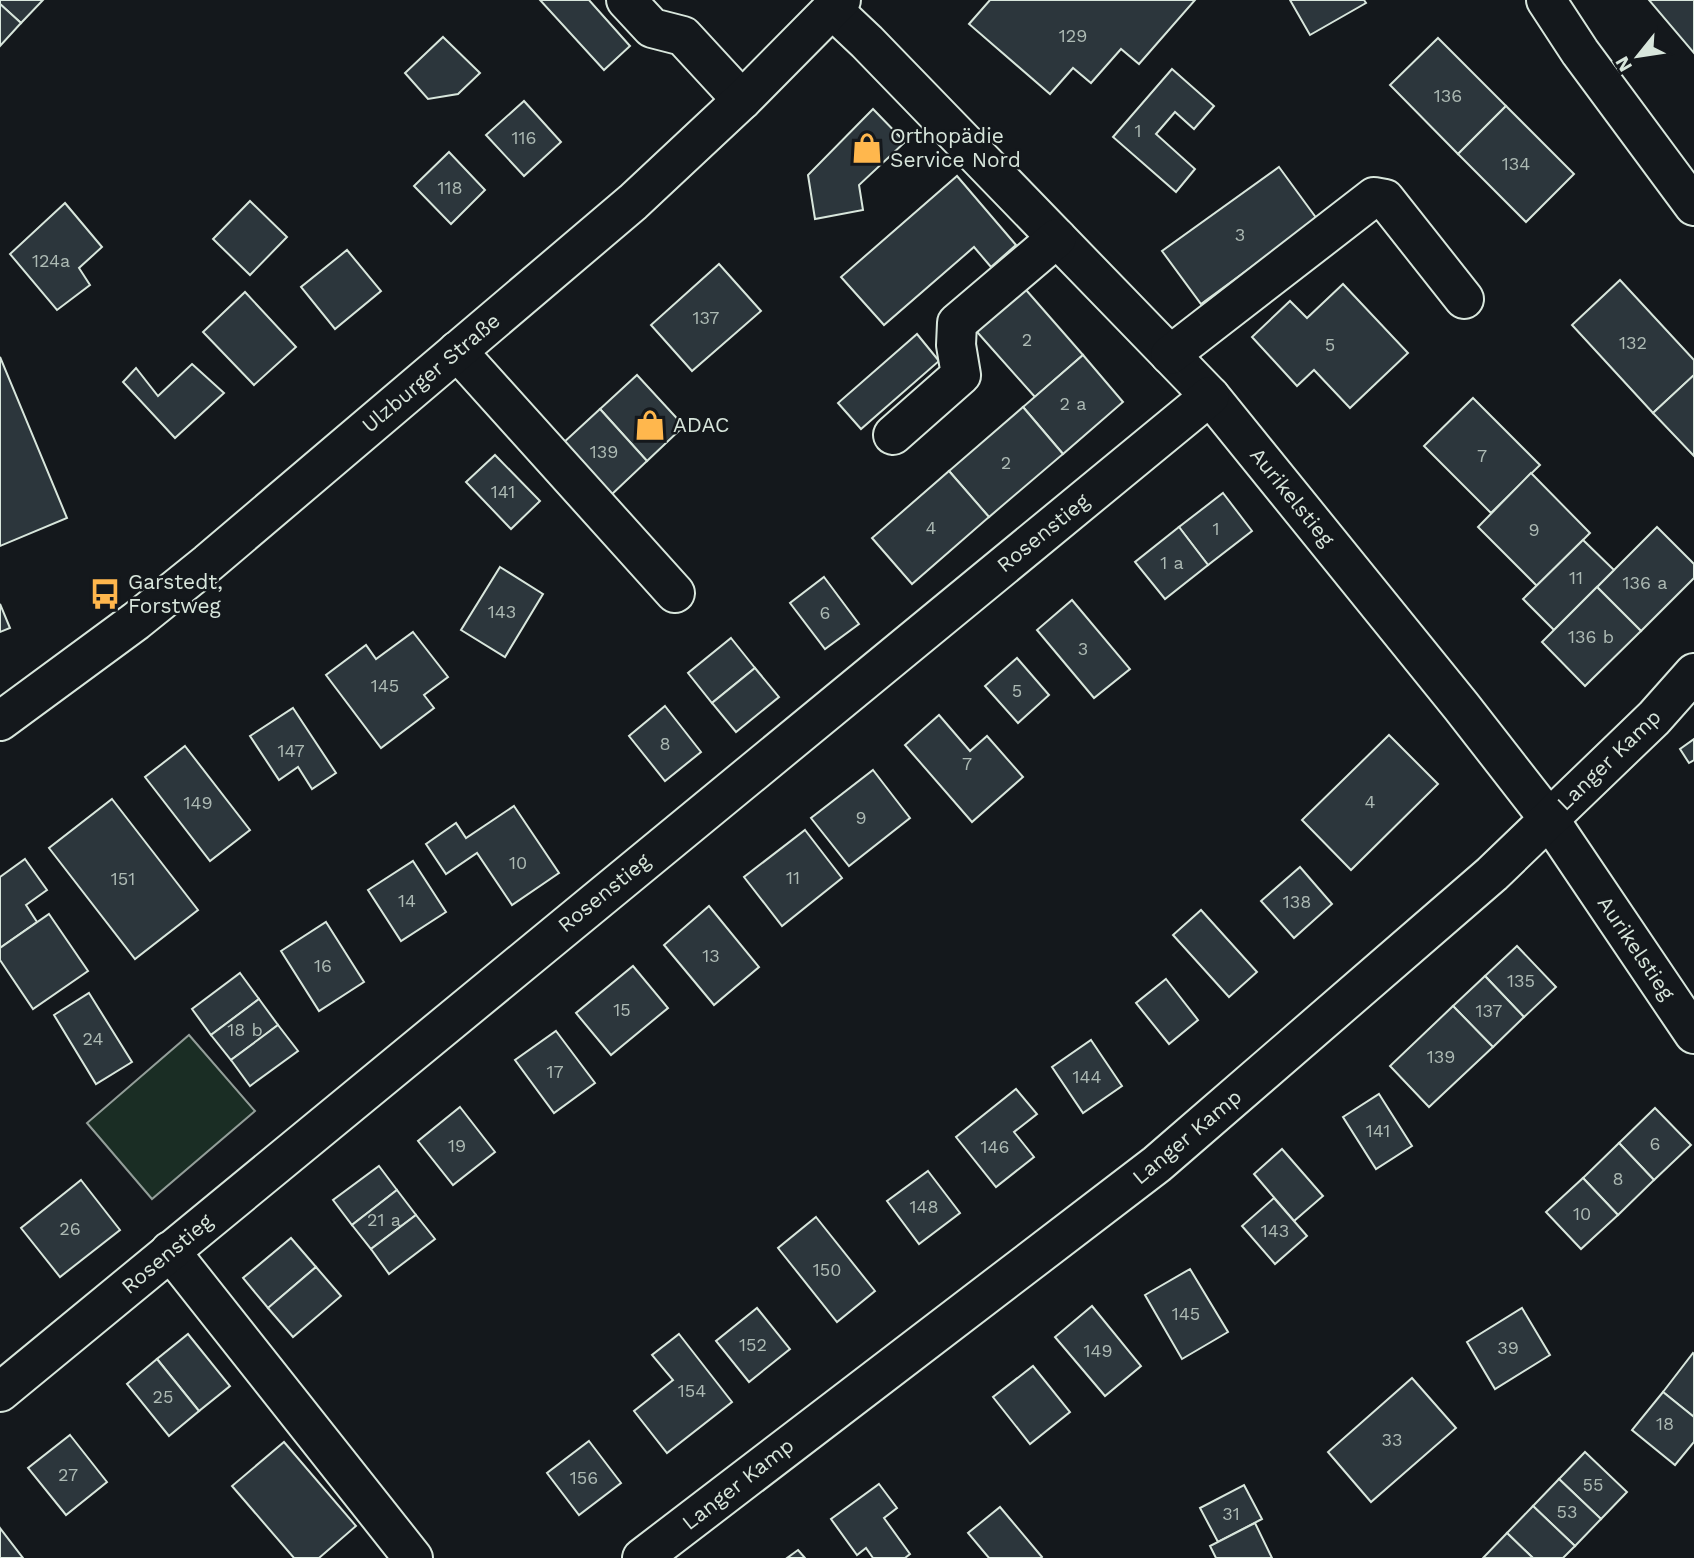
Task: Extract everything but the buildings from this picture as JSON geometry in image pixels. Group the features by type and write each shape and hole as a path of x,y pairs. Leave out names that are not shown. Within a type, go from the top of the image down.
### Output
{"street":[{"path":"626,0 652,29 683,36 743,100"},
{"path":"1546,0 1580,52 1694,206"},
{"name":"Ulzburger Straße","path":"0,721 136,621 208,563 633,202 743,100 836,4"},
{"name":"Aurikelstieg","path":"836,4 877,52 1210,396 1549,819 1693,1032"},
{"path":"1170,355 1374,197 1385,199 1464,299"},
{"path":"893,435 961,375 957,323 1057,238"},
{"path":"457,351 675,593"},
{"name":"Rosenstieg","path":"0,1392 1210,396"},
{"name":"Langer Kamp","path":"642,1558 1157,1164 1492,874 1654,718 1694,673"},
{"path":"170,1251 413,1558"}],"green space":[{"path":"189,1035 255,1111 152,1199 87,1123"}],"place":[{"name":"Orthopädie Service Nord","path":"867,148"},
{"name":"ADAC","path":"650,425"},
{"name":"Garstedt, Forstweg","path":"105,594"}]}
